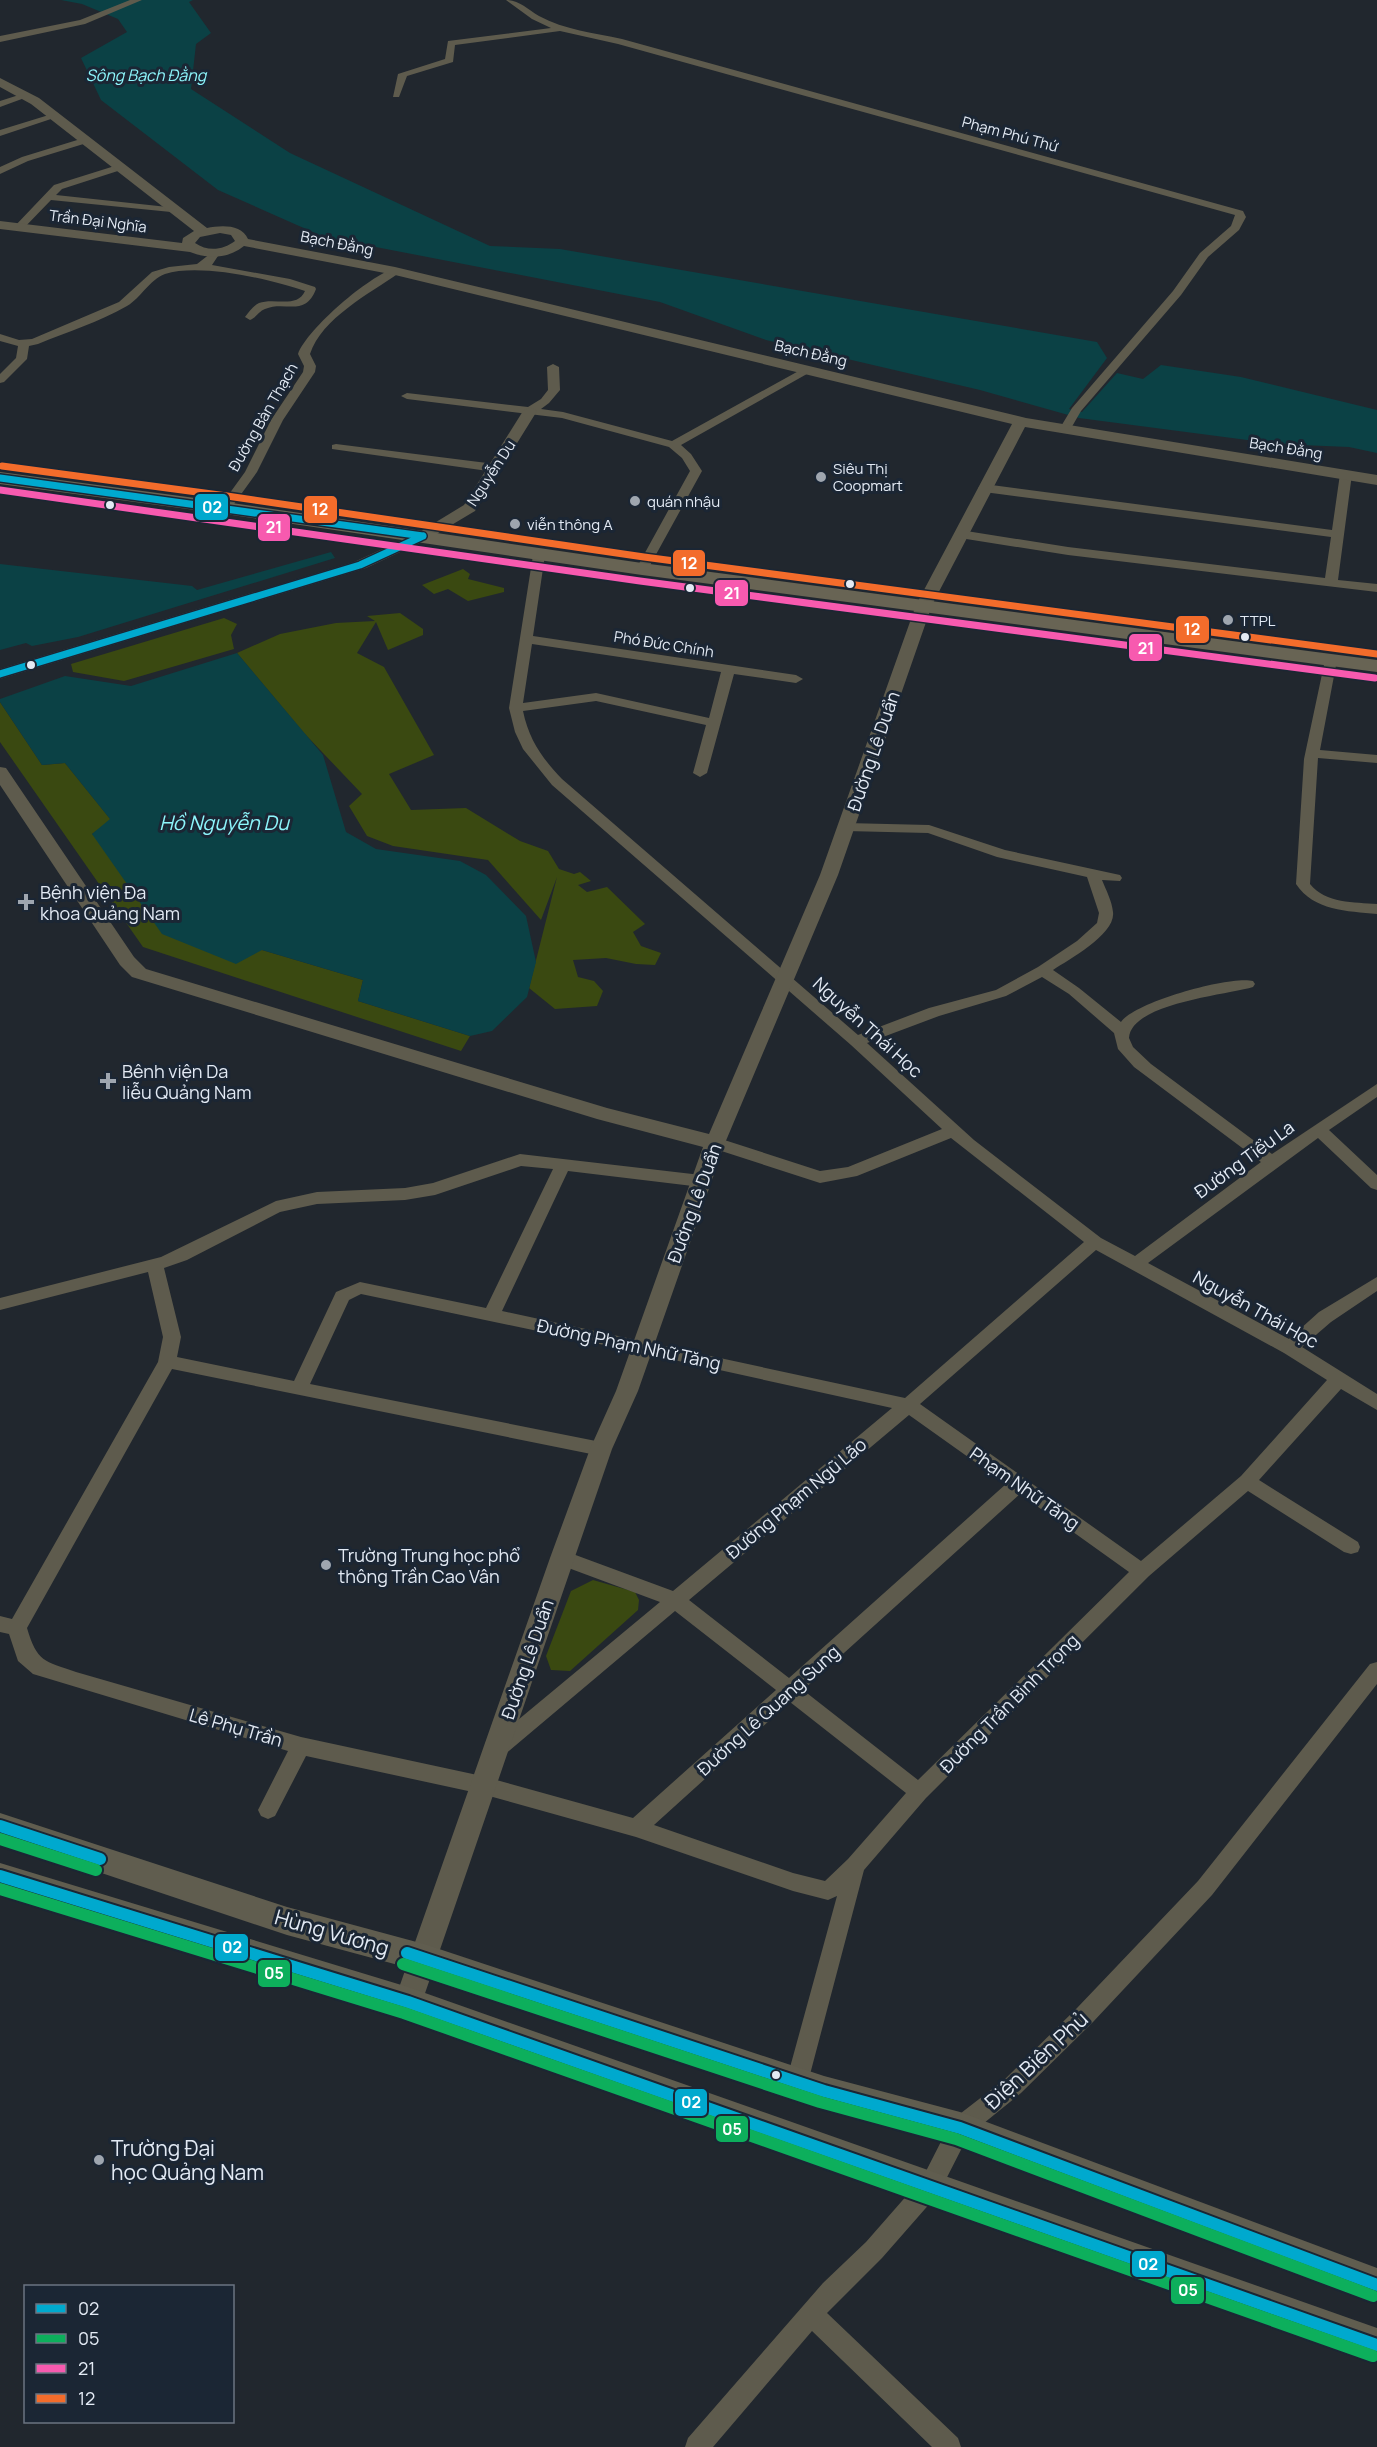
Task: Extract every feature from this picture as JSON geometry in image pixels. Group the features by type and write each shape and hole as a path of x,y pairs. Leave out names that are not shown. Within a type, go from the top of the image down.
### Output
{"main road":[{"path":"0,478 423,536 539,555 1377,666"},
{"name":"Hùng Vương","path":"0,1826 287,1921 424,1958 797,2082 960,2128 1377,2285"},
{"path":"0,1876 154,1926 408,2002 931,2185 1377,2345"}],"street":[{"path":"0,39 82,22 138,0"},
{"name":"Phạm Phú Thứ","path":"510,0 528,15 560,30 619,41 1239,213 1241,216 1234,228 1204,255 1178,293 1071,419"},
{"path":"396,95 400,76 450,60 448,56 451,43 560,30"},
{"path":"0,82 35,101 203,231"},
{"path":"0,104 25,96"},
{"path":"0,133 55,116"},
{"path":"0,171 25,159 87,140"},
{"path":"18,228 58,188 121,166"},
{"path":"48,197 177,211"},
{"name":"Trần Đại Nghĩa","path":"0,225 192,248 215,253"},
{"path":"192,248 188,241 203,231 220,229 235,232 242,238 241,242 231,249 215,253 213,259 201,266"},
{"name":"Bạch Đằng","path":"241,242 395,272 1021,421 1071,419 1377,480"},
{"path":"0,336 24,344 34,342 126,303 140,286 161,272 201,266 290,282 311,289 308,296 294,305 262,306 250,317"},
{"name":"Đường Bàn Thạch","path":"225,508 251,471 277,420 309,372 310,366 304,354 308,341 326,324 395,272"},
{"path":"0,380 21,359 24,344"},
{"path":"530,411 545,401 554,390 553,367"},
{"path":"673,445 808,370"},
{"path":"407,396 563,415 673,445 687,456 696,471 642,569"},
{"name":"Nguyễn Du","path":"0,674 360,565 423,536 470,508 530,411"},
{"name":"Đường Lê Duẩn","path":"408,2002 562,1558 601,1449 627,1391 715,1143 829,875 924,605 1021,421"},
{"path":"336,447 495,468"},
{"path":"1331,582 1346,474"},
{"path":"984,488 1337,534"},
{"path":"960,534 1068,552 1377,588"},
{"name":"Nguyễn Thái Học","path":"539,555 516,708 520,734 532,755 557,782 856,1041 953,1131 1095,1242 1290,1348 1377,1403"},
{"name":"Phó Đức Chính","path":"527,639 728,671 796,679"},
{"path":"1331,660 1312,753 1303,884 1308,894 1320,900 1377,909"},
{"path":"700,773 728,671"},
{"path":"516,708 552,701 596,697 715,723"},
{"path":"1312,753 1377,759"},
{"path":"0,772 127,961 139,973 604,1114 715,1143 820,1177 851,1172 953,1131"},
{"path":"846,827 929,829 1002,854 1116,878"},
{"path":"856,1041 934,1012 993,996 1043,970 1082,944 1104,925 1106,913 1094,873"},
{"path":"1043,970 1074,991 1122,1031"},
{"path":"1248,984 1190,994 1152,1007 1128,1024 1122,1031 1122,1039 1128,1052 1149,1070 1272,1162"},
{"name":"Đường Tiểu La","path":"1136,1264 1272,1162 1377,1089"},
{"path":"1319,1130 1377,1184"},
{"path":"0,1304 181,1256 276,1207 317,1198 405,1194 435,1189 519,1160 701,1181"},
{"path":"491,1315 563,1165"},
{"name":"Đường Phạm Ngũ Lão","path":"495,1751 908,1405 1095,1242"},
{"path":"9,1626 167,1362 172,1337 155,1264"},
{"path":"1290,1348 1325,1317 1377,1283"},
{"name":"Đường Phạm Nhữ Tăng","path":"299,1389 342,1296 350,1290 360,1288 908,1405"},
{"path":"167,1362 601,1449"},
{"name":"Đường Trần Bình Trọng","path":"636,1828 793,1882 828,1891 855,1866 919,1792 1142,1571 1247,1480 1339,1379"},
{"name":"Phạm Nhữ Tăng","path":"908,1405 1142,1571"},
{"path":"1247,1480 1351,1547"},
{"name":"Đường Lê Quang Sung","path":"636,1828 1019,1484"},
{"path":"562,1558 674,1599 919,1792"},
{"name":"Lê Phụ Trần","path":"9,1626 25,1655 40,1668 301,1746 482,1785"},
{"name":"Điện Biên Phủ","path":"697,2447 831,2291 874,2250 931,2185 960,2128 1022,2078 1085,2015 1204,1888 1377,1670"},
{"path":"268,1810 301,1746"},
{"path":"482,1785 636,1828"},
{"path":"797,2082 855,1866"},
{"path":"811,2314 949,2447"}],"green space":[{"path":"463,569 470,574 468,579 504,588 504,592 468,601 448,589 434,594 422,585"},
{"path":"400,613 423,629 423,635 388,650 376,622 357,653 384,667 434,755 389,774 411,810 466,808 520,841 548,851 559,869 574,874 580,872 591,881 578,885 587,892 607,887 645,924 633,932 641,946 661,953 655,965 606,958 573,960 578,977 594,981 603,991 597,1006 555,1009 529,988 557,877 541,920 488,860 393,846 367,836 349,806 362,794 304,733 237,653 280,634 336,623 375,621 367,616"},
{"path":"224,618 237,624 231,635 234,649 124,681 73,672 71,664"},
{"path":"0,702 42,765 65,763 111,820 92,834 262,950 363,980 358,1001 470,1036 461,1051 143,947 0,742"},
{"path":"593,1580 635,1592 639,1600 638,1610 570,1671 551,1670 546,1656 571,1591"}],"water":[{"name":"Sông Bạch Đằng","path":"61,0 193,0 189,2 211,33 196,44 191,89 290,153 490,246 560,249 1097,342 1107,358 1069,409 1082,412 1117,373 1143,379 1161,365 1241,377 1377,410 1377,453 1349,447 1277,444 1079,418 980,390 766,340 660,302 324,237 218,190 101,100 81,58 127,32 118,19 82,4"},
{"path":"331,552 335,558 78,637 32,646 26,643 0,650 0,564 192,586 197,590"},
{"name":"Hồ Nguyễn Du","path":"237,653 323,755 346,832 376,849 460,861 486,875 526,916 536,962 527,997 492,1031 470,1036 358,1001 363,980 262,950 236,964 162,934 92,834 110,819 65,763 42,765 0,702 0,699 65,676 131,686"}],"transit line":[{"name":"12","path":"2,466 227,496 644,557 1377,654"},
{"name":"02","path":"0,478 423,536"},
{"name":"21","path":"0,490 640,581 1375,678"},
{"name":"02","path":"0,674 360,565 423,536"},
{"name":"02","path":"0,1826 100,1859"},
{"name":"05","path":"0,1839 96,1870"},
{"name":"02","path":"0,1876 408,2002 1377,2345"},
{"name":"05","path":"0,1889 404,2013 1373,2356"},
{"name":"02","path":"407,1953 824,2091 960,2128 1377,2285"},
{"name":"05","path":"403,1964 820,2102 956,2139 1373,2296"}],"place":[{"name":"Siêu Thị Coopmart","path":"821,477"},
{"name":"quán nhậu","path":"635,501"},
{"name":"viễn thông A","path":"515,524"},
{"name":"TTPL","path":"1228,620"},
{"name":"Bệnh viện Đa khoa Quảng Nam","path":"26,902"},
{"name":"Bệnh viện Da liễu Quảng Nam","path":"108,1081"},
{"name":"Trường Trung học phổ thông Trần Cao Vân","path":"326,1565"},
{"name":"Trường Đại học Quảng Nam","path":"99,2160"}]}
